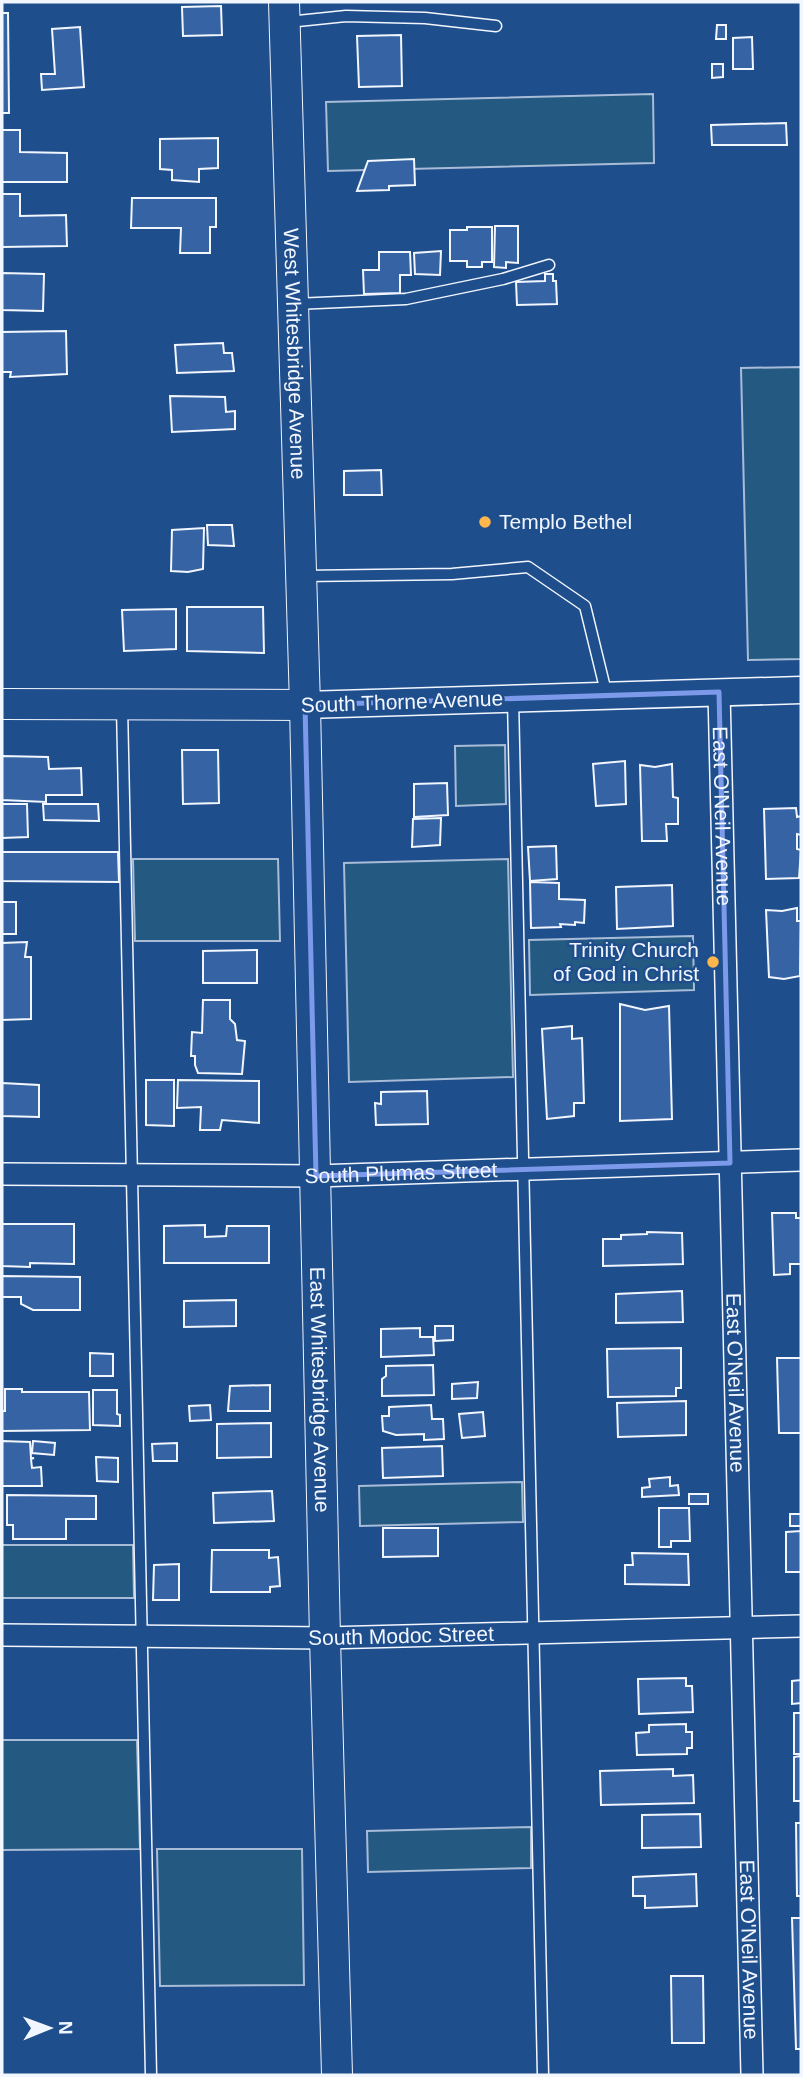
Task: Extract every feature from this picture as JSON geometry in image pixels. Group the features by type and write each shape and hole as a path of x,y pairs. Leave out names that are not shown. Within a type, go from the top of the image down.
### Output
{"main road":[{"name":"West Whitesbridge Avenue","path":"284,12 305,705"},
{"name":"South Thorne Avenue","path":"2,704 305,705"},
{"name":"East Whitesbridge Avenue","path":"305,705 337,2075"}],"street":[{"name":"South Thorne Avenue","path":"305,705 801,690"},
{"name":"East O'Neil Avenue","path":"719,692 752,2075"},
{"name":"South Plumas Street","path":"2,1174 316,1176 801,1160"},
{"name":"South Modoc Street","path":"2,1635 325,1638 801,1626"}],"lane":[{"path":"284,12 425,18 496,26"},
{"path":"292,305 406,299 549,265"},
{"path":"300,576 452,574 528,567 585,606 607,696"},
{"path":"513,699 544,2075"},
{"path":"122,705 151,2075"}],"highlighted area":[{"path":"719,692 730,1163 316,1176 305,705"}],"shaded area":[{"path":"653,94 654,163 328,171 326,102"},
{"path":"801,367 801,659 748,660 741,368"},
{"path":"505,745 506,804 456,806 455,746"},
{"path":"133,859 278,859 280,941 135,941"},
{"path":"508,859 513,1077 349,1082 344,863"},
{"path":"693,936 694,990 530,995 529,940"},
{"path":"522,1482 523,1522 360,1526 359,1486"},
{"path":"2,1545 133,1545 134,1598 2,1598"},
{"path":"2,1740 137,1740 140,1849 2,1850"},
{"path":"531,1827 531,1868 368,1872 367,1831"},
{"path":"157,1849 302,1849 304,1985 160,1986"}],"building":[{"path":"221,6 222,35 183,36 182,7"},
{"path":"2,13 8,13 9,113 2,113"},
{"path":"717,25 726,25 726,39 716,39"},
{"path":"80,27 84,87 42,90 41,74 55,74 52,29"},
{"path":"401,35 402,86 359,87 357,36"},
{"path":"752,37 753,69 733,69 733,38"},
{"path":"712,64 723,64 723,77 712,78"},
{"path":"786,123 787,145 712,145 711,125"},
{"path":"2,130 20,130 20,152 67,153 67,182 2,182"},
{"path":"218,138 218,168 199,169 199,182 172,180 172,170 160,169 160,139"},
{"path":"414,159 415,185 389,186 389,190 357,191 368,161"},
{"path":"2,194 20,194 20,216 66,215 67,246 2,247"},
{"path":"132,198 216,198 216,227 210,227 210,253 180,253 181,228 131,228"},
{"path":"495,226 518,226 518,263 506,262 506,268 494,267"},
{"path":"467,227 492,227 492,262 482,262 482,267 467,267 467,261 450,261 450,230 467,230"},
{"path":"441,251 440,275 415,274 414,253"},
{"path":"379,252 410,252 411,275 400,275 400,293 364,294 363,270 379,270"},
{"path":"2,273 44,274 43,311 2,310"},
{"path":"545,274 553,274 553,281 556,281 557,304 517,305 516,282 545,281"},
{"path":"66,331 67,374 10,377 11,372 2,372 2,332"},
{"path":"223,343 224,353 232,353 234,371 177,373 175,345"},
{"path":"170,396 225,397 226,412 235,411 235,429 172,432"},
{"path":"381,470 382,495 344,495 344,471"},
{"path":"207,525 232,525 234,546 208,545"},
{"path":"204,528 203,569 171,571 172,530"},
{"path":"187,607 263,607 264,653 187,651"},
{"path":"176,609 176,649 124,651 122,610"},
{"path":"182,750 218,750 219,803 183,804"},
{"path":"2,756 48,757 49,769 81,768 82,795 46,795 46,802 2,800"},
{"path":"625,761 626,804 596,806 593,764"},
{"path":"672,764 673,797 678,798 678,824 666,824 667,841 642,841 640,765 655,767"},
{"path":"447,783 448,815 414,817 414,784"},
{"path":"2,804 27,804 28,837 2,838"},
{"path":"43,804 98,804 99,821 44,820"},
{"path":"796,808 797,817 801,816 801,835 797,834 797,849 801,850 799,878 766,879 764,809"},
{"path":"441,818 440,845 412,847 413,819"},
{"path":"556,846 557,879 530,881 528,847"},
{"path":"2,852 118,852 119,882 2,881"},
{"path":"530,882 559,883 559,899 585,900 584,923 531,928"},
{"path":"672,885 673,926 617,929 616,887"},
{"path":"2,902 16,902 16,934 2,934"},
{"path":"797,908 797,921 801,921 800,976 784,979 769,977 766,910"},
{"path":"27,942 25,957 31,957 31,1019 2,1020 2,943"},
{"path":"257,950 257,983 203,983 203,951"},
{"path":"203,1000 230,1000 230,1019 235,1024 237,1040 245,1041 242,1074 198,1073 195,1056 191,1056 192,1032 202,1033"},
{"path":"620,1004 645,1010 669,1006 672,1119 620,1121"},
{"path":"572,1026 572,1039 582,1038 584,1103 574,1103 574,1116 547,1119 542,1029"},
{"path":"146,1080 174,1080 174,1126 146,1125"},
{"path":"178,1080 259,1081 259,1123 222,1120 220,1130 200,1130 201,1107 177,1108"},
{"path":"2,1083 39,1085 39,1117 2,1116"},
{"path":"427,1091 428,1124 376,1125 375,1103 381,1104 381,1092"},
{"path":"772,1213 796,1213 796,1218 801,1218 801,1264 790,1264 790,1274 774,1275"},
{"path":"2,1224 74,1224 74,1264 30,1263 30,1267 2,1266"},
{"path":"205,1225 205,1237 226,1236 227,1226 269,1226 269,1263 164,1263 164,1226"},
{"path":"647,1232 682,1233 683,1264 603,1266 603,1239 621,1239 621,1235"},
{"path":"2,1276 80,1277 80,1310 33,1310 21,1304 21,1297 2,1297"},
{"path":"682,1291 683,1322 616,1323 616,1294"},
{"path":"236,1300 236,1326 184,1327 184,1301"},
{"path":"435,1326 453,1326 453,1340 435,1341"},
{"path":"420,1328 420,1337 433,1337 434,1355 381,1357 381,1329"},
{"path":"681,1348 681,1388 676,1388 676,1396 608,1397 607,1349"},
{"path":"90,1353 113,1354 113,1376 90,1376"},
{"path":"777,1358 801,1358 801,1433 779,1433"},
{"path":"433,1365 434,1395 382,1396 382,1379 386,1376 386,1366"},
{"path":"478,1382 477,1398 452,1399 452,1384"},
{"path":"270,1385 270,1411 228,1411 230,1386"},
{"path":"5,1389 22,1389 22,1392 89,1392 90,1430 2,1431"},
{"path":"93,1390 117,1390 120,1426 93,1425"},
{"path":"686,1401 686,1435 618,1437 617,1403"},
{"path":"210,1405 211,1420 190,1421 189,1406"},
{"path":"431,1405 432,1419 443,1419 444,1439 424,1440 424,1434 396,1435 383,1431 382,1416 389,1416 389,1407"},
{"path":"483,1412 485,1436 462,1438 459,1414"},
{"path":"271,1423 271,1457 217,1458 217,1424"},
{"path":"2,1441 30,1442 31,1458 34,1458 31,1459 32,1468 41,1467 42,1486 2,1486"},
{"path":"33,1441 55,1443 54,1455 32,1453"},
{"path":"177,1443 177,1461 153,1461 152,1444"},
{"path":"442,1446 443,1476 383,1478 382,1448"},
{"path":"96,1457 118,1458 118,1482 97,1481"},
{"path":"670,1477 670,1486 678,1485 679,1495 642,1497 642,1488 650,1487 649,1479"},
{"path":"272,1491 274,1521 214,1523 213,1493"},
{"path":"689,1494 708,1494 708,1504 689,1504"},
{"path":"7,1495 96,1496 96,1519 66,1519 66,1539 13,1539 13,1525 7,1525"},
{"path":"659,1508 689,1508 690,1541 671,1541 671,1547 659,1547"},
{"path":"790,1514 801,1514 801,1526 790,1526"},
{"path":"383,1528 438,1528 438,1556 383,1557"},
{"path":"801,1531 801,1572 786,1572 786,1532"},
{"path":"212,1550 269,1550 269,1558 278,1557 280,1586 270,1587 270,1592 211,1592"},
{"path":"632,1553 688,1554 689,1585 625,1584 625,1565 633,1565"},
{"path":"179,1564 179,1600 153,1600 154,1565"},
{"path":"686,1678 686,1686 692,1686 693,1712 639,1714 638,1679"},
{"path":"801,1680 801,1703 792,1704 792,1681"},
{"path":"794,1713 801,1713 801,1754 794,1754"},
{"path":"686,1724 686,1732 692,1732 692,1748 687,1748 687,1754 637,1755 636,1733 649,1732 649,1725"},
{"path":"801,1756 801,1801 794,1801 794,1757"},
{"path":"673,1769 673,1776 693,1775 694,1803 601,1805 600,1771"},
{"path":"700,1814 701,1847 642,1848 642,1815"},
{"path":"796,1823 801,1823 801,1896 797,1896"},
{"path":"696,1874 697,1906 645,1908 645,1896 633,1896 633,1877"},
{"path":"792,1918 801,1918 801,2049 796,2049"},
{"path":"671,1976 703,1976 704,2043 672,2043"}],"place":[{"name":"Templo Bethel","path":"485,522"},
{"name":"Trinity Church of God in Christ","path":"713,962"}]}
